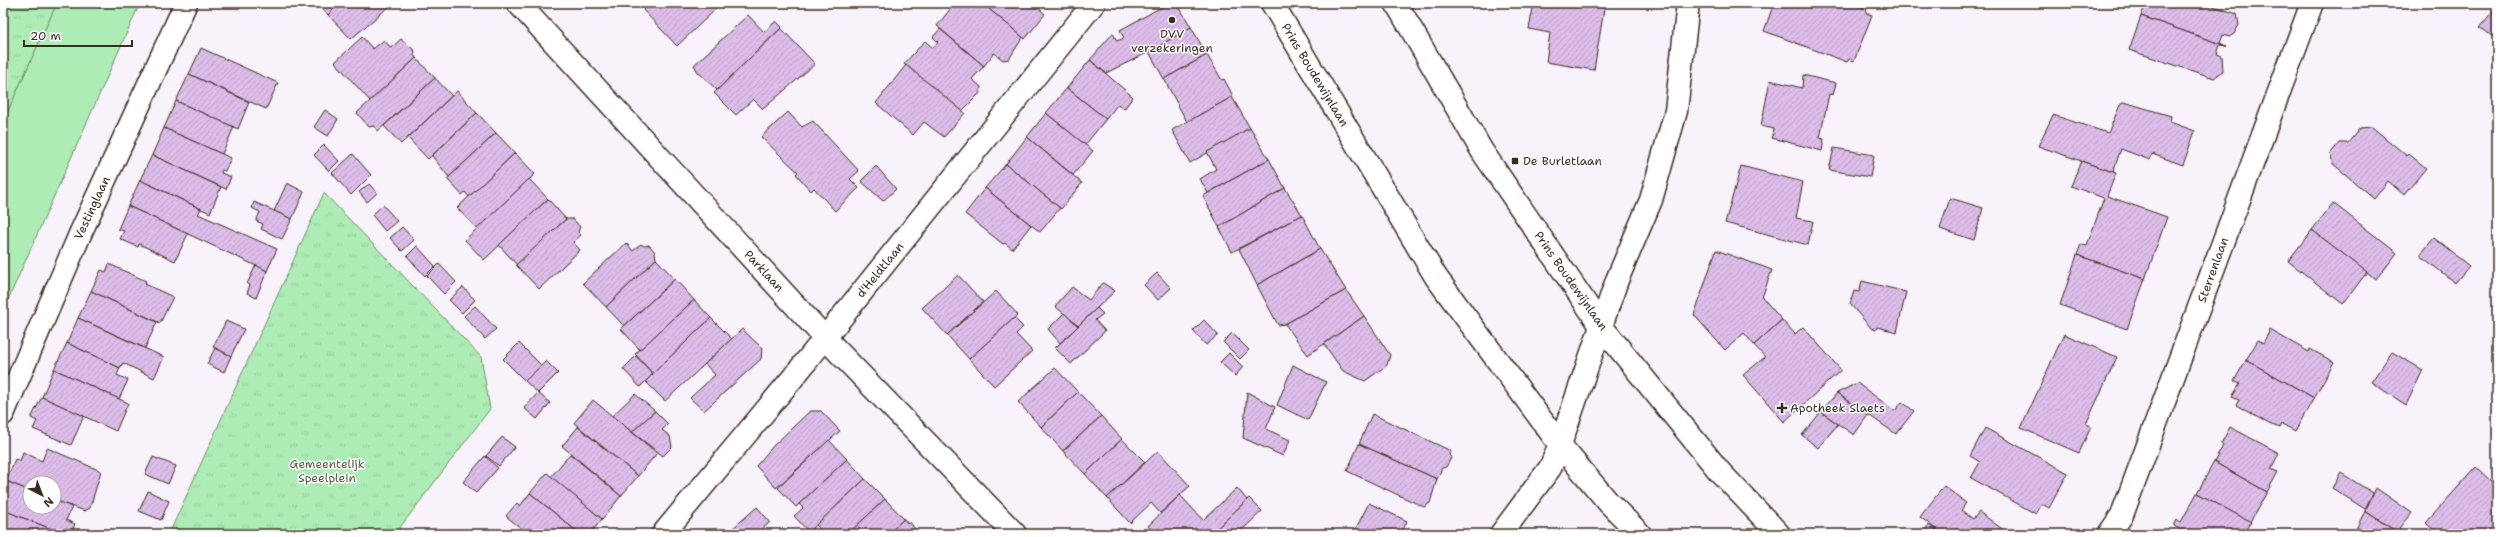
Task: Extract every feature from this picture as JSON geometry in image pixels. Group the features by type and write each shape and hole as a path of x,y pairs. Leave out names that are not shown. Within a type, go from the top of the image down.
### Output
{"street":[{"name":"Vestinglaan","path":"3,414 81,232 186,3"},
{"name":"Parklaan","path":"518,3 825,338 1015,534"},
{"name":"d'Heldtlaan","path":"663,534 825,338 1094,3"},
{"name":"Prins Boudewijnlaan","path":"1272,3 1436,277 1560,446 1609,503 1640,534"},
{"name":"Prins Boudewijnlaan","path":"1396,3 1482,151 1601,326 1720,472 1779,534"},
{"path":"1501,534 1550,468 1560,446 1617,280 1651,200 1676,111 1688,3"},
{"name":"Sterrenlaan","path":"2109,534 2122,516 2312,3"}],"green space":[{"path":"3,3 57,3 3,122"},
{"path":"57,3 140,3 3,311 3,122"},
{"name":"Gemeentelijk Speelplein","path":"324,193 481,357 490,409 395,534 169,534"}],"building":[{"path":"317,3 340,3 328,15"},
{"path":"340,3 393,3 351,39 328,15"},
{"path":"651,3 719,3 714,7 716,9 677,46 643,10"},
{"path":"955,3 982,3 1023,37 1009,59 1003,60 994,53 984,66 937,26"},
{"path":"982,3 1033,3 1045,14 1025,39"},
{"path":"1169,3 1177,3 1191,27 1149,52 1106,73 1090,60 1113,33 1117,41 1124,38 1120,30"},
{"path":"1534,3 1605,3 1594,70 1546,62 1550,33 1529,29"},
{"path":"1774,3 1850,3 1867,9 1866,13 1872,15 1854,61 1849,59 1847,62 1764,31"},
{"path":"2146,3 2205,3 2237,14 2239,25 2234,34 2229,37 2223,35 2220,43 2226,46 2141,16"},
{"path":"2497,6 2497,40 2480,27"},
{"path":"748,15 764,32 776,21 782,27 717,90 698,72 694,65"},
{"path":"2141,16 2226,46 2220,45 2217,54 2222,56 2223,71 2214,78 2129,50"},
{"path":"1191,27 1207,55 1164,79 1149,52"},
{"path":"781,28 815,64 763,109 753,99 736,115 714,93"},
{"path":"940,29 984,66 972,79 981,87 980,93 962,111 904,64 925,41 933,48 938,42 933,37"},
{"path":"362,37 373,49 384,40 391,48 401,39 415,51 414,55 416,58 370,101 335,62"},
{"path":"201,48 278,83 266,109 189,74"},
{"path":"1207,55 1222,80 1224,79 1232,94 1232,97 1187,122 1164,79"},
{"path":"416,58 435,78 378,131 374,126 369,127 357,113"},
{"path":"1090,60 1133,97 1124,109 1118,104 1106,119 1067,88"},
{"path":"906,65 965,113 944,137 924,122 913,135 876,103"},
{"path":"189,74 249,102 238,129 176,101"},
{"path":"1803,75 1836,83 1833,95 1829,94 1820,138 1824,139 1822,151 1772,138 1774,129 1761,126 1770,80 1802,88"},
{"path":"435,78 452,96 401,144 384,126"},
{"path":"1067,88 1106,119 1085,145 1046,113"},
{"path":"457,91 477,113 428,159 408,138"},
{"path":"1232,97 1250,128 1190,163 1172,130"},
{"path":"176,101 234,127 222,154 164,128"},
{"path":"2124,102 2171,116 2170,122 2195,131 2183,165 2152,154 2150,160 2121,149 2113,172 2038,146 2053,115 2108,133 2120,105"},
{"path":"325,110 338,119 328,136 314,127"},
{"path":"788,112 802,127 813,121 859,171 850,179 859,188 835,211 814,188 811,191 796,174 798,172 761,137"},
{"path":"477,113 496,133 449,177 432,156"},
{"path":"1046,113 1093,151 1073,175 1027,137"},
{"path":"2372,127 2407,156 2409,154 2426,168 2404,195 2388,181 2374,199 2331,162 2332,160 2330,154 2339,143 2348,143 2360,128"},
{"path":"164,128 231,158 225,171 222,170 221,173 231,177 226,189 152,155"},
{"path":"1250,128 1269,159 1208,193 1200,179 1216,169 1207,152"},
{"path":"496,133 515,153 469,197 465,192 462,195 447,179"},
{"path":"1027,137 1082,183 1061,209 1006,164"},
{"path":"324,145 339,161 329,171 314,155"},
{"path":"1834,148 1874,155 1870,177 1829,170"},
{"path":"515,153 535,174 477,229 457,208"},
{"path":"353,154 371,175 351,195 332,173"},
{"path":"152,155 221,187 210,213 140,180"},
{"path":"1269,159 1285,188 1219,227 1203,196"},
{"path":"2081,161 2116,173 2107,196 2167,217 2145,279 2077,255 2081,244 2087,245 2104,198 2071,186"},
{"path":"1006,164 1060,208 1040,232 985,188"},
{"path":"876,166 896,189 883,201 861,181"},
{"path":"1741,166 1803,182 1796,218 1813,221 1808,245 1725,223"},
{"path":"529,179 548,199 484,260 465,240"},
{"path":"140,180 201,209 198,214 277,249 267,271 128,206"},
{"path":"287,183 304,192 292,219 274,211"},
{"path":"369,184 377,193 367,202 359,192"},
{"path":"985,188 1031,225 1012,249 1005,243 1003,244 965,214"},
{"path":"1285,188 1302,215 1232,252 1219,227"},
{"path":"1950,198 1983,208 1974,240 1940,229"},
{"path":"548,199 566,219 517,265 499,245"},
{"path":"254,202 292,219 282,239 261,229 263,224 256,221 260,212 252,208"},
{"path":"2333,203 2397,253 2376,280 2312,230"},
{"path":"383,205 397,221 385,231 372,215"},
{"path":"128,206 188,234 175,261 139,244 138,247 120,239 124,231 118,229"},
{"path":"1302,215 1320,249 1257,285 1239,249"},
{"path":"566,219 573,219 580,227 578,232 581,235 573,242 580,250 539,289 516,265"},
{"path":"402,227 414,240 402,251 390,238"},
{"path":"2312,230 2367,272 2343,304 2288,261"},
{"path":"2434,238 2469,266 2455,283 2420,255"},
{"path":"626,243 633,251 641,244 644,246 649,245 655,252 656,259 606,307 583,283"},
{"path":"417,246 435,266 425,276 407,256"},
{"path":"1320,249 1346,290 1285,324 1278,325 1257,285"},
{"path":"1716,250 1772,270 1762,297 1782,320 1754,345 1744,333 1725,350 1694,315"},
{"path":"2077,255 2145,279 2127,329 2060,305"},
{"path":"656,259 675,279 624,326 606,307"},
{"path":"109,264 146,281 145,284 173,297 160,323 91,291 101,270 106,272"},
{"path":"439,264 456,282 444,294 427,276"},
{"path":"256,265 267,271 256,298 247,293 250,285 247,284"},
{"path":"1157,273 1171,288 1158,300 1144,285"},
{"path":"958,275 983,302 947,335 922,308"},
{"path":"675,279 694,300 640,350 621,329"},
{"path":"1862,281 1906,292 1897,332 1877,327 1876,330 1871,328 1850,304 1854,291 1859,292"},
{"path":"1103,283 1115,291 1078,326 1055,306 1072,287 1089,300"},
{"path":"463,287 475,300 462,313 449,300"},
{"path":"1346,290 1364,316 1308,355 1285,324"},
{"path":"91,291 157,322 145,348 78,318"},
{"path":"996,291 1018,315 969,359 947,335"},
{"path":"694,300 711,318 653,374 635,354"},
{"path":"475,306 496,329 485,339 464,316"},
{"path":"1097,308 1103,314 1095,320 1105,331 1071,364 1055,348"},
{"path":"1064,313 1078,326 1060,343 1048,329"},
{"path":"1364,316 1390,355 1387,365 1365,381 1343,371 1324,344"},
{"path":"78,318 164,357 154,378 123,363 120,368 67,343"},
{"path":"711,318 732,339 665,401 645,381"},
{"path":"1014,318 1023,327 1016,334 1032,351 994,386 969,359"},
{"path":"1204,320 1218,335 1206,345 1193,331"},
{"path":"1782,320 1795,334 1803,327 1841,370 1784,422 1743,375 1765,357 1754,345"},
{"path":"226,321 244,329 231,356 213,347"},
{"path":"742,329 762,348 761,359 704,411 690,398 715,375 705,364"},
{"path":"2270,330 2309,352 2310,349 2334,362 2314,398 2246,360 2258,340 2263,343"},
{"path":"1232,333 1249,350 1240,359 1223,342"},
{"path":"2064,334 2117,357 2086,424 2091,427 2079,453 2021,428"},
{"path":"67,343 120,368 117,375 128,380 119,399 54,369"},
{"path":"519,343 542,366 525,381 503,359"},
{"path":"215,348 231,356 224,372 207,364"},
{"path":"2392,352 2423,370 2406,405 2371,382"},
{"path":"1229,353 1243,367 1235,376 1220,362"},
{"path":"636,356 653,374 640,387 623,369"},
{"path":"2246,360 2314,398 2295,431 2282,424 2280,428 2269,424 2236,405 2239,400 2232,397 2240,384 2234,381"},
{"path":"546,361 558,373 538,393 525,381"},
{"path":"1293,365 1326,382 1308,420 1277,405"},
{"path":"1055,368 1078,392 1041,427 1018,402"},
{"path":"54,369 128,403 116,431 42,397"},
{"path":"1857,383 1895,411 1902,402 1914,411 1896,434 1837,393"},
{"path":"1078,392 1101,416 1063,451 1041,427"},
{"path":"1247,392 1275,407 1266,429 1290,440 1283,456 1243,438"},
{"path":"538,393 550,403 537,419 524,408"},
{"path":"1837,393 1868,415 1854,435 1821,412"},
{"path":"635,394 655,411 632,432 612,416"},
{"path":"42,397 84,416 71,445 33,429 37,421 31,418"},
{"path":"593,400 657,453 638,476 574,423"},
{"path":"655,411 668,424 662,430 670,436 672,447 663,456 632,432"},
{"path":"810,411 821,411 840,431 776,488 756,466 774,445"},
{"path":"1821,412 1838,424 1818,448 1802,435"},
{"path":"1372,414 1451,451 1449,454 1451,458 1446,467 1442,468 1437,479 1359,444"},
{"path":"1101,416 1122,439 1085,474 1063,451"},
{"path":"578,427 638,476 621,496 562,446"},
{"path":"2230,427 2279,453 2271,469 2278,472 2267,492 2214,462 2223,446 2221,444"},
{"path":"1985,428 2068,473 2049,508 2042,504 2036,514 1971,478 1980,462 1970,456"},
{"path":"502,437 515,447 499,466 486,456"},
{"path":"1122,439 1145,462 1107,498 1085,474"},
{"path":"829,440 847,459 796,507 778,488"},
{"path":"1359,444 1437,479 1430,503 1424,507 1347,471"},
{"path":"47,448 101,471 90,508 85,511 62,503 62,475 22,475 22,488 6,481 15,459 20,461 23,452 42,461"},
{"path":"1158,451 1190,486 1160,513 1151,503 1130,523 1107,498"},
{"path":"570,454 621,496 602,519 551,477"},
{"path":"485,456 498,468 476,493 463,482"},
{"path":"153,457 176,466 168,484 145,474"},
{"path":"847,459 865,479 809,532 794,516 803,508 799,504"},
{"path":"2214,462 2267,492 2250,522 2197,493"},
{"path":"2476,467 2494,484 2497,480 2497,534 2434,534 2436,532 2426,523"},
{"path":"547,473 602,519 590,534 580,534 530,493"},
{"path":"2341,473 2373,493 2365,509 2332,488"},
{"path":"865,479 885,499 848,534 825,534 816,525"},
{"path":"6,481 22,488 22,515 62,515 62,503 72,507 66,520 75,524 71,534 64,534 3,510 3,488"},
{"path":"1944,486 1966,503 1961,510 1973,519 1979,512 2005,531 2002,534 1942,534 1920,517"},
{"path":"1237,488 1247,500 1211,534 1155,534 1148,526 1180,495 1203,520"},
{"path":"2376,488 2412,513 2397,532 2365,511"},
{"path":"148,491 169,501 161,520 139,511"},
{"path":"530,493 580,534 528,534 506,516 517,503 520,506"},
{"path":"2197,493 2251,522 2245,534 2188,534 2174,526 2177,520 2181,522"},
{"path":"1249,498 1262,511 1238,534 1211,534"},
{"path":"885,499 904,519 888,534 848,534"},
{"path":"1369,503 1407,521 1401,534 1363,534 1355,530"},
{"path":"757,507 770,522 757,534 737,534 732,529"},
{"path":"3,510 64,534 3,534"},
{"path":"2365,511 2397,532 2396,534 2364,534 2356,529"},
{"path":"904,519 908,524 910,522 918,534 888,534"},
{"path":"1929,525 1942,534 1922,534"}],"place":[{"name":"DVV verzekeringen","path":"1172,20"},
{"name":"De Burletlaan","path":"1515,161"},
{"name":"Apotheek Slaets","path":"1782,408"}]}
